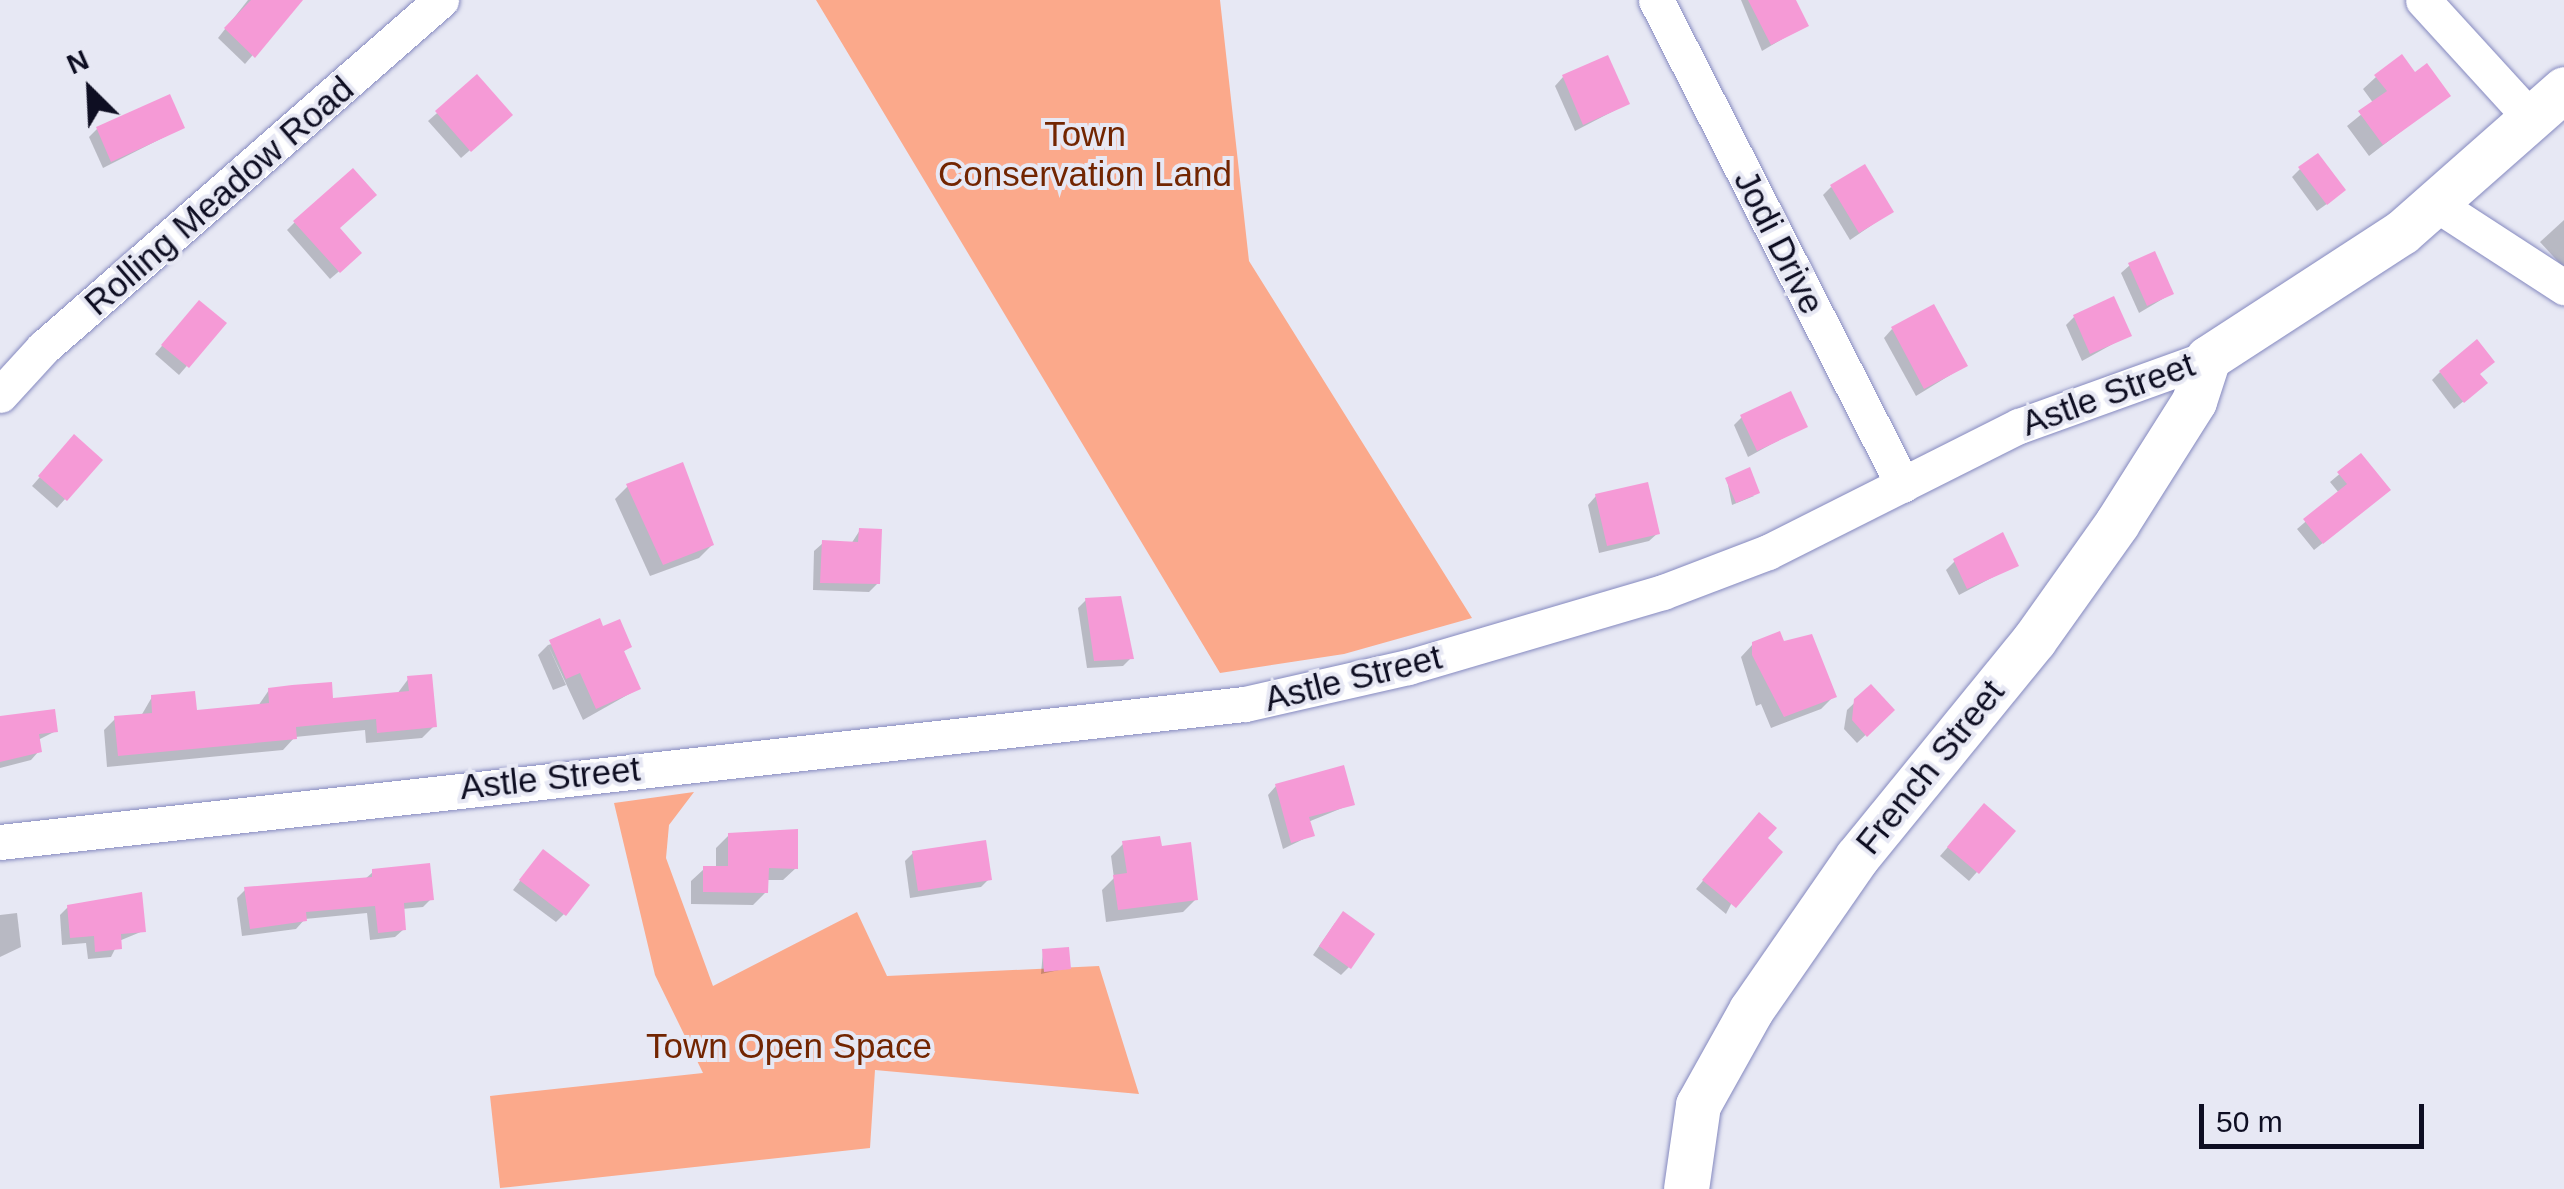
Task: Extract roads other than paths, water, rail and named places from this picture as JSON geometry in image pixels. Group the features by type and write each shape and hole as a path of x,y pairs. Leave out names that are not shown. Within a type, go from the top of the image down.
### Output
{"street":[{"name":"Rolling Meadow Road","path":"0,396 43,348 441,0"},
{"name":"Jodi Drive","path":"1656,0 1902,484"},
{"path":"2423,0 2547,103"},
{"name":"Astle Street","path":"0,842 1245,704 1408,666 1663,592 1768,552 2018,426 2208,358 2436,204 2547,103"},
{"path":"2436,204 2564,286"},
{"name":"French Street","path":"1686,1189 1698,1104 1751,1010 1857,857 2034,640 2116,523 2194,401 2208,358"}],"park label":[{"name":"Town Conservation Land","path":"1085,154"},
{"name":"Town Open Space","path":"789,1046"}]}
